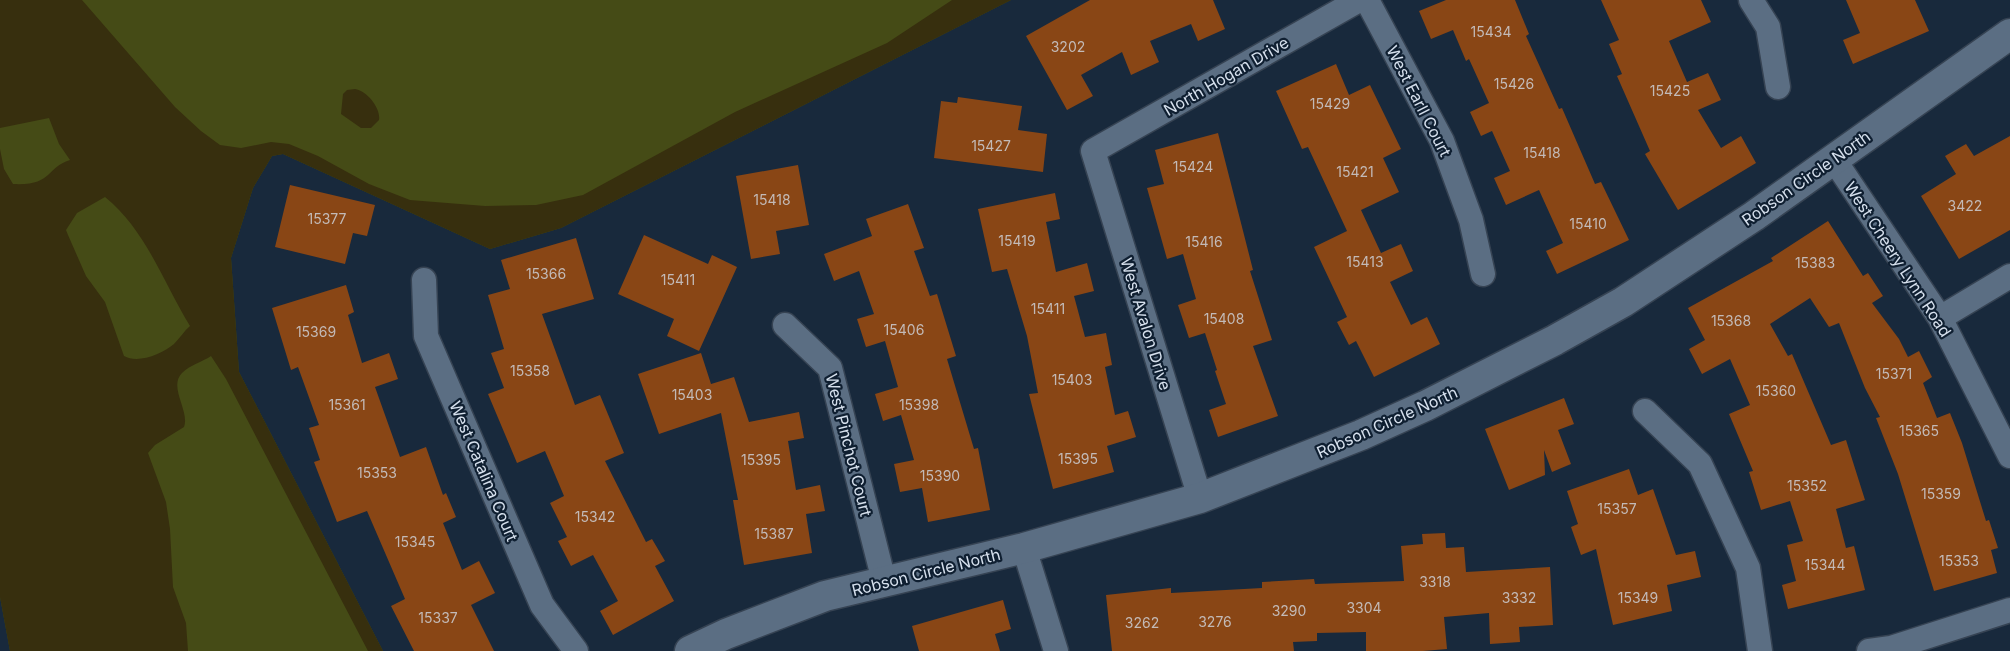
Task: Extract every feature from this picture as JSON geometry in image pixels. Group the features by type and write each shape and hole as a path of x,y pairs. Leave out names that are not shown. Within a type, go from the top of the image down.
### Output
{"street":[{"name":"North Hogan Drive","path":"1093,151 1359,0"},
{"name":"West Earll Court","path":"1367,0 1442,141 1471,220 1484,274"},
{"path":"1751,0 1768,27 1778,87"},
{"name":"Robson Circle North","path":"690,651 726,634 814,600 1024,548 1200,498 1361,435 1556,340 1623,302 1754,216 2010,34"},
{"name":"West Avalon Drive","path":"1093,151 1200,498"},
{"name":"West Cheery Lynn Road","path":"1833,158 1940,318 2010,456"},
{"path":"1940,318 2010,276"},
{"name":"West Catalina Court","path":"424,280 426,336 542,605 576,651"},
{"name":"West Pinchot Court","path":"785,325 831,368 884,581"},
{"path":"1645,411 1700,464 1748,568 1760,651"},
{"path":"1024,548 1056,651"},
{"path":"1869,651 1891,648 2010,610"}],"green space":[{"path":"0,0 1011,0 561,228 490,249 283,154 272,156 253,188 231,258 239,372 383,651 10,651 0,597"}],"sand":[{"path":"0,0 82,0 175,107 220,145 241,148 271,142 289,144 318,156 369,184 410,200 485,206 536,205 583,195 735,112 887,43 952,0 1011,0 561,228 490,249 283,154 272,156 253,188 231,258 239,372 383,651 368,651 226,379 211,356 189,368 178,379 184,427 155,445 148,453 166,502 173,587 186,623 188,651 10,651 0,597 0,149 4,169 13,184 35,182 70,160 59,144 49,118 0,128","holes":["105,197 119,210 153,257 190,326 169,348 157,354 136,359 124,356 105,302 86,276 66,230 77,213"]},
{"path":"355,89 364,93 378,110 379,120 371,128 361,128 341,114 343,94 347,90"}],"building":[{"path":"1090,0 1213,0 1225,29 1198,41 1191,24 1150,41 1159,62 1131,75 1122,52 1081,75 1093,96 1067,110 1026,36"},
{"path":"1446,0 1515,0 1529,34 1526,36 1559,109 1562,108 1595,184 1601,182 1629,240 1557,274 1546,251 1563,243 1539,190 1506,205 1494,178 1510,171 1492,131 1481,136 1470,112 1489,103 1469,59 1466,61 1453,30 1431,39 1419,11"},
{"path":"1601,0 1701,0 1711,22 1669,41 1687,82 1708,73 1721,100 1698,110 1721,148 1741,136 1756,163 1678,210 1645,154 1650,151 1617,76 1622,74 1609,44 1619,40"},
{"path":"1846,0 1915,0 1929,31 1853,64 1843,40 1860,33"},
{"path":"1336,64 1349,95 1370,85 1401,149 1383,158 1399,192 1361,210 1381,253 1401,244 1413,271 1390,282 1411,325 1427,317 1440,344 1374,377 1356,341 1349,345 1337,322 1347,317 1314,247 1347,231 1308,147 1302,149 1276,91"},
{"path":"958,97 1022,106 1018,130 1047,134 1043,172 934,158 941,101 957,103"},
{"path":"1218,133 1253,270 1250,271 1272,340 1253,346 1278,416 1218,437 1209,410 1226,404 1215,371 1217,370 1205,333 1189,338 1178,305 1196,299 1183,254 1167,259 1147,188 1164,184 1155,150"},
{"path":"2010,136 2010,230 1959,259 1921,196 1956,174 1945,156 1966,144 1974,156"},
{"path":"798,165 809,225 776,231 780,254 751,259 736,176"},
{"path":"290,185 375,205 367,236 353,233 345,264 275,247"},
{"path":"1055,193 1060,219 1046,222 1056,272 1087,263 1094,291 1074,296 1085,337 1106,333 1112,365 1105,367 1115,415 1128,411 1136,437 1107,446 1114,472 1053,489 1029,394 1038,393 1027,336 1007,269 992,272 978,209"},
{"path":"908,204 924,248 914,251 930,296 937,294 956,356 947,359 974,449 978,448 990,510 928,522 922,488 900,492 894,464 914,460 901,415 883,421 875,394 898,387 885,341 866,347 857,319 874,314 859,271 834,281 824,254 872,236 866,219"},
{"path":"1828,221 1863,276 1868,273 1883,296 1872,303 1899,339 1908,357 1919,351 1932,377 1923,383 1937,418 1950,413 1962,443 1986,521 1989,520 1998,548 1991,550 1997,573 1934,591 1898,474 1876,418 1880,417 1865,388 1839,323 1829,327 1810,298 1770,324 1788,356 1792,354 1831,445 1846,440 1865,500 1836,509 1846,548 1854,546 1865,590 1788,609 1782,585 1796,581 1787,545 1803,541 1790,501 1761,510 1749,472 1753,471 1729,414 1750,405 1730,359 1702,374 1689,349 1705,340 1688,308 1773,261 1771,258"},
{"path":"644,235 708,264 712,255 737,267 699,351 667,336 674,319 618,294"},
{"path":"576,238 594,299 542,314 575,405 600,395 624,453 605,461 646,542 652,539 665,561 655,566 674,601 613,635 600,611 618,601 593,555 571,566 558,541 567,537 550,503 564,496 545,451 517,463 488,394 504,388 491,353 504,349 488,295 510,289 501,260"},
{"path":"346,285 354,312 348,315 362,363 389,353 398,379 375,387 400,457 426,447 443,495 446,493 456,517 443,523 462,570 479,561 495,593 471,605 494,651 414,651 391,606 405,599 367,511 337,522 314,462 320,460 309,428 319,425 298,367 291,370 272,308"},
{"path":"701,353 711,384 734,377 749,422 799,412 804,438 788,441 796,490 820,485 825,511 806,514 812,553 744,565 733,500 738,500 721,413 659,434 638,374"},
{"path":"1564,398 1574,424 1558,430 1571,464 1552,472 1544,450 1545,475 1509,490 1485,429"},
{"path":"1629,469 1638,495 1653,489 1676,555 1695,551 1701,577 1667,585 1672,611 1613,625 1596,549 1581,555 1571,527 1578,524 1567,491"},
{"path":"1445,533 1446,548 1464,547 1466,572 1550,567 1553,625 1519,627 1520,642 1490,644 1489,613 1444,617 1447,649 1423,651 1366,651 1366,632 1317,633 1317,641 1293,642 1294,651 1112,651 1106,595 1171,588 1171,593 1262,588 1262,582 1314,579 1315,584 1404,581 1401,546 1423,544 1422,534"},
{"path":"1003,600 1011,629 995,634 1000,651 919,651 912,626"}]}
